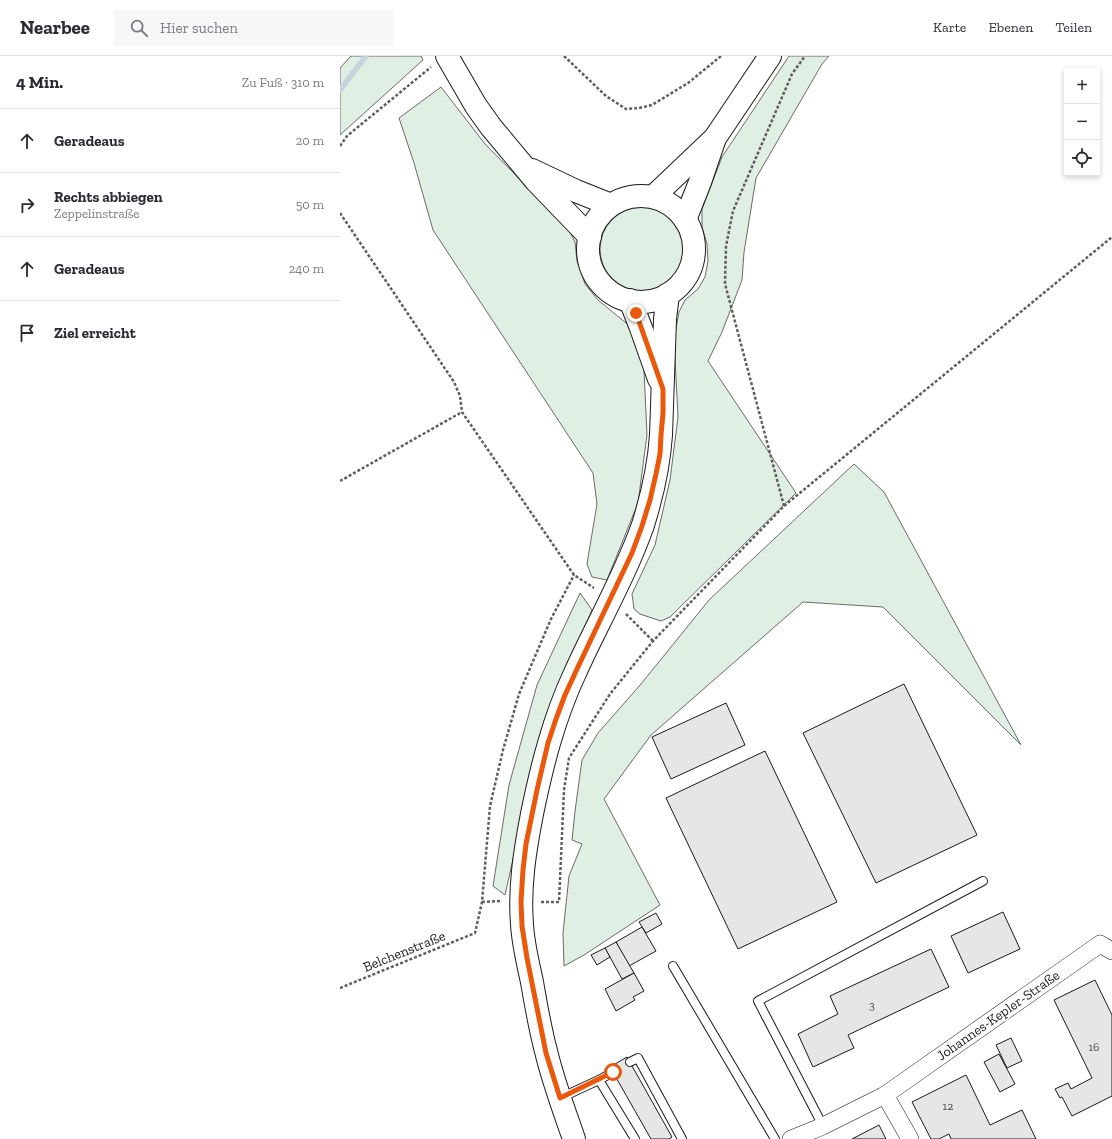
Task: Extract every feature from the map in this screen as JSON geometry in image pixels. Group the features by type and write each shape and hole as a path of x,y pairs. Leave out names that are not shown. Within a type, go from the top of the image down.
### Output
{"main road":[{"path":"653,197 715,138 770,56"},
{"path":"439,61 476,106 500,139 549,195 590,237"},
{"path":"685,220 715,138"},
{"path":"524,166 576,191 611,205"},
{"path":"630,197 653,197 669,204 681,214 685,220 690,228 694,243 693,259 687,274 678,287 664,296 649,301 634,301 619,297 606,289 596,277 590,264 588,248 590,233 597,219 606,209 617,201 630,197"},
{"path":"574,1139 546,1053 527,958 521,919 523,870 526,844 542,766 550,737 565,695 632,553 650,500 660,454 663,413 665,319 668,294"},
{"path":"630,300 663,389"}],"street":[{"name":"Johannes-Kepler-Straße","path":"791,1139 823,1126 886,1094 1100,944 1112,951"},
{"path":"886,1094 910,1139"}],"lane":[{"path":"823,1126 758,1001 983,881"},
{"path":"673,966 775,1139"},
{"path":"630,1062 638,1058 682,1139"},
{"path":"560,1098 613,1072"},
{"path":"599,1080 635,1139"}],"path":[{"path":"564,56 606,96 626,109 652,105 688,83 721,56"},
{"path":"784,506 725,284 726,246 732,211 792,74 806,56"},
{"path":"340,146 347,136 439,61"},
{"path":"340,212 454,382 460,396 462,412 574,575 611,599 653,641"},
{"path":"559,902 564,790 569,758 610,694 653,641 784,506 1112,237"},
{"path":"340,481 462,412"},
{"name":"Belchenstraße","path":"340,988 475,933 482,902 490,806 503,750 519,694 551,619 574,575"}],"green space":[{"path":"351,56 421,56 423,60 340,135 340,68"},
{"path":"789,56 829,56 822,64 756,178 744,252 742,280 722,332 708,361 796,493 670,617 661,621 640,614 634,609 632,594 655,545 670,480 678,417 674,339 679,312 685,300 698,289 705,277 708,261 707,244 702,227 702,209 722,157"},
{"path":"441,87 485,144 568,228 575,242 577,261 585,284 598,300 631,327 644,370 647,435 638,503 607,580 592,577 587,564 597,504 593,473 433,230 414,163 399,118"},
{"path":"642,207 658,210 672,219 681,233 684,249 681,265 672,279 658,288 642,291 626,288 612,279 603,265 600,249 603,233 612,219 626,210"},
{"path":"854,464 884,492 1021,745 883,607 803,602 651,735 604,799 660,905 584,955 564,966 563,933 569,876 582,844 572,840 582,760 598,733 641,684 709,600"},
{"path":"580,593 592,610 544,721 505,895 493,886 509,785 537,685"}],"building":[{"path":"904,684 977,835 876,883 803,733"},
{"path":"726,703 745,745 671,779 652,737"},
{"path":"765,751 837,902 738,949 666,798"},
{"path":"1003,912 1020,949 968,973 951,936"},
{"path":"656,913 662,924 646,933 639,922"},
{"path":"642,927 656,951 629,966 616,942"},
{"path":"616,942 634,973 622,979 605,948"},
{"path":"605,948 610,957 597,965 591,955"},
{"path":"931,949 949,987 848,1035 854,1048 813,1067 798,1034 838,1014 830,996"},
{"path":"634,973 644,991 633,997 635,1000 616,1011 605,989"},
{"path":"1095,980 1112,1015 1112,1096 1072,1116 1062,1097 1060,1098 1055,1089 1068,1083 1071,1089 1092,1078 1054,1000"},
{"path":"1011,1038 1022,1061 1007,1068 996,1045"},
{"path":"999,1054 1015,1084 1000,1092 984,1062"},
{"path":"627,1057 672,1137 669,1139 651,1139 610,1067"},
{"path":"966,1075 990,1125 1022,1110 1036,1139 951,1139 949,1134 939,1139 931,1139 912,1102"},
{"path":"879,1125 886,1139 852,1139"}],"waterway":[{"path":"340,90 366,56"}],"route":[{"path":"613,1072 560,1098 546,1053 537,1009 522,926 521,901 526,844 548,743 565,695 632,553 650,500 660,454 663,389 636,313"}]}
